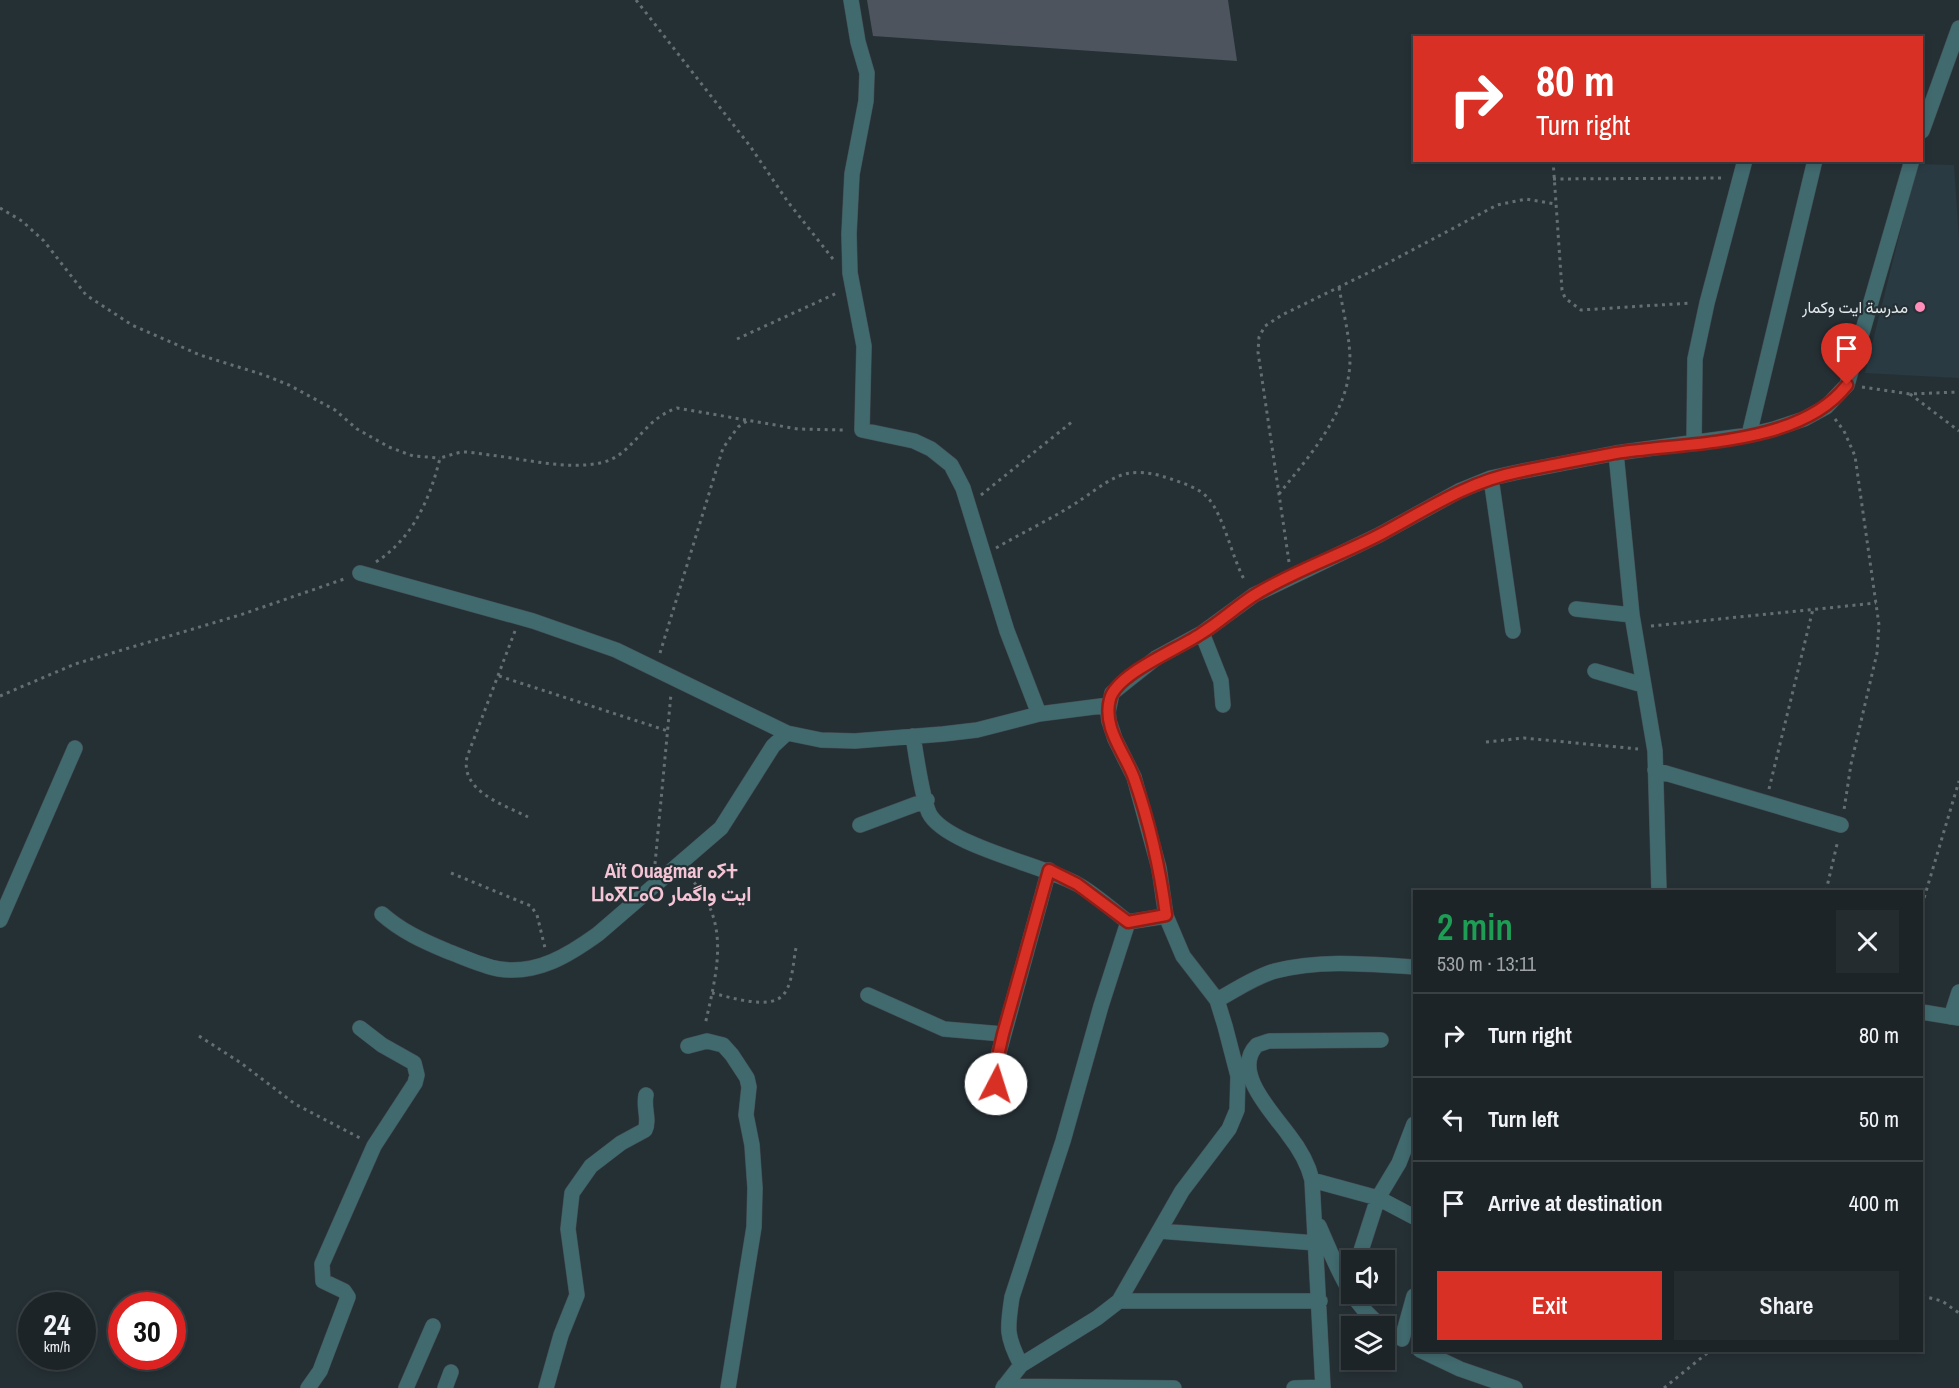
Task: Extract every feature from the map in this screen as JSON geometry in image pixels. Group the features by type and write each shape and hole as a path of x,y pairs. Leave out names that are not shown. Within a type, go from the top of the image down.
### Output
{"street":[{"path":"851,0 858,42 867,73 866,101 850,192 851,280 864,346 862,430 904,438 932,448 951,465 963,488 1007,631 1040,714"},
{"path":"1923,128 1959,28"},
{"path":"1694,443 1695,359 1707,303 1744,162"},
{"path":"1749,435 1815,162"},
{"path":"1003,1387 1021,1365 1097,1318 1119,1301 1182,1191 1229,1129 1237,1110 1238,1076 1217,1000 1183,956 1166,915 1159,868 1134,777 1111,729 1109,705 1112,693 1156,658 1202,633 1254,595 1378,535 1459,491 1491,478 1616,453 1749,435 1804,419 1826,407 1847,385 1911,162"},
{"path":"1616,453 1634,621 1655,751 1659,890"},
{"path":"1491,478 1513,631"},
{"path":"360,573 520,617 616,650 787,733 821,740 855,741 977,730 1040,714 1109,705"},
{"path":"1576,609 1634,621"},
{"path":"1202,633 1221,681 1223,705"},
{"path":"1595,671 1643,685"},
{"path":"382,914 396,927 423,941 499,969 525,969 547,964 578,949 598,934 721,828 773,747 787,733"},
{"path":"913,736 929,813 943,828 1049,870 1077,884 1128,922 1166,915"},
{"path":"0,920 75,748"},
{"path":"1655,770 1841,825"},
{"path":"860,825 927,800"},
{"path":"997,1106 996,1065 1049,870"},
{"path":"1021,1365 1009,1342 1012,1297 1063,1141 1101,1006 1128,922"},
{"path":"1217,1000 1247,982 1274,971 1348,963 1413,967"},
{"path":"1923,1012 1955,1018 1959,992"},
{"path":"868,995 944,1029 1003,1034"},
{"path":"308,1388 320,1371 348,1297 344,1291 323,1281 322,1263 374,1146 415,1083 417,1075 414,1063 382,1045 360,1028"},
{"path":"1294,1388 1323,1388 1312,1180 1301,1153 1261,1098 1249,1070 1251,1052 1257,1045 1269,1041 1381,1040"},
{"path":"694,1044 714,1041 723,1045 747,1078 749,1088 746,1115 752,1145 755,1188 754,1227 728,1388"},
{"path":"546,1388 561,1335 577,1295 568,1229 572,1193 591,1166 621,1143 644,1132 648,1123 644,1105 646,1095"},
{"path":"1361,1250 1378,1198 1399,1162 1413,1127"},
{"path":"1312,1180 1378,1198 1413,1216"},
{"path":"1314,1213 1341,1266"},
{"path":"1159,1232 1317,1243"},
{"path":"1119,1301 1320,1301"},
{"path":"1395,1335 1408,1343 1413,1304"},
{"path":"406,1388 433,1326"},
{"path":"1424,1352 1460,1369 1515,1388"},
{"path":"445,1388 451,1372"},
{"path":"1003,1387 1174,1388"}],"path":[{"path":"636,0 750,146 813,235 851,280 737,339"},
{"path":"1553,162 1562,290 1565,298 1581,310 1707,303"},
{"path":"1553,179 1739,178"},
{"path":"1291,576 1258,352 1259,337 1265,327 1282,315 1497,205 1526,199 1555,204"},
{"path":"0,208 22,221 44,241 86,295 132,325 200,356 264,375 289,386 335,410 357,429 388,447 413,456 441,458 472,452 567,464 599,463 621,455 648,423 665,412 677,408 798,429 862,430"},
{"path":"1280,494 1318,444 1343,401 1350,361 1339,287"},
{"path":"1847,385 1910,394 1959,392"},
{"path":"1910,394 1959,431"},
{"path":"1826,407 1844,431 1855,456 1879,625 1877,653 1851,764 1841,825 1826,890"},
{"path":"968,504 1012,472 1072,420"},
{"path":"655,669 723,448 738,427 747,421"},
{"path":"0,696 75,664 240,615 360,573 383,558 402,539 420,515 432,488 441,458"},
{"path":"985,554 1069,508 1108,480 1136,471 1149,473 1195,489 1208,498 1216,511 1241,574 1254,595"},
{"path":"1634,621 1876,603"},
{"path":"1766,802 1813,609"},
{"path":"520,617 464,770 471,785 528,817"},
{"path":"498,676 668,731"},
{"path":"653,886 673,678"},
{"path":"1486,742 1524,738 1655,751"},
{"path":"1923,902 1959,781"},
{"path":"676,867 702,890 717,928 718,952 712,993 694,1044"},
{"path":"451,873 531,906 537,915 547,964"},
{"path":"712,993 765,1002 777,999 785,992 788,985 796,948"},
{"path":"199,1036 241,1063 295,1104 374,1146"},
{"path":"1923,1296 1942,1301 1959,1313"},
{"path":"1664,1388 1709,1352"}],"shaded area":[{"name":"مدرسة ايت وكمار","path":"1917,164 1954,165 1959,240 1959,378 1865,373"}],"building":[{"path":"867,0 1228,0 1237,61 873,36"}],"place":[{"name":"مدرسة ايت وكمار","path":"1920,307"}],"district":[{"name":"Aït Ouagmar ⴰⵢⵜ ⵡⴰⴳⵎⴰⵔ ايت واگمار","path":"671,882"}],"route":[{"path":"996,1084 996,1065 1003,1034 1049,870 1077,884 1128,922 1166,915 1159,868 1134,777 1115,739 1109,721 1110,699 1117,687 1156,658 1202,633 1254,595 1378,535 1459,491 1491,478 1518,472 1616,453 1730,438 1774,429 1804,419 1826,407 1847,385"}]}
